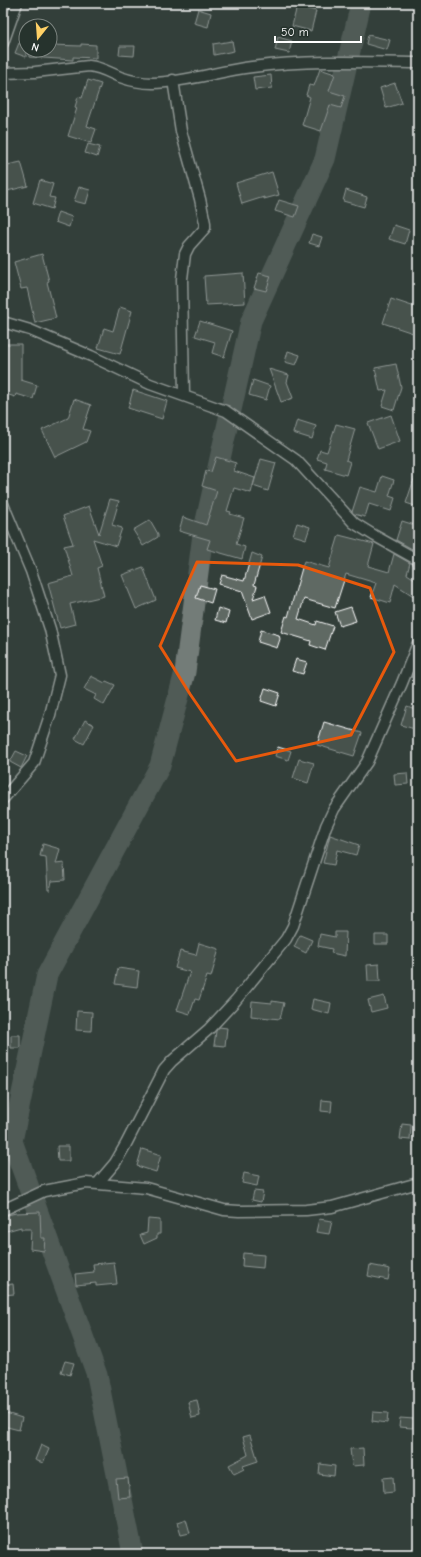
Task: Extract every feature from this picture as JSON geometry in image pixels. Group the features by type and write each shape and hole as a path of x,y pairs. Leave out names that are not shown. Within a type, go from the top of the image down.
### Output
{"street":[{"path":"3,43 17,3"},
{"path":"3,73 35,72 89,66 97,67 120,77 137,82 153,83 206,76 250,67 294,62 418,63"},
{"path":"173,80 181,131 200,199 205,223 205,228 189,246 185,254 182,279 184,395"},
{"path":"3,322 30,330 150,384 226,411 240,419 296,460 354,523 418,560"},
{"path":"3,504 31,571 50,629 60,675 50,715 34,763 3,799"},
{"path":"98,1183 115,1163 164,1070 172,1061 209,1029 236,1000 286,939 293,926 326,826 334,809 367,762 418,643"},
{"path":"3,1210 44,1191 75,1184 98,1183 146,1188 224,1210 239,1211 306,1210 332,1207 418,1184"}],"highlighted area":[{"path":"197,562 298,565 370,588 394,652 351,735 236,761 190,694 160,646"}],"building":[{"path":"297,6 316,11 311,31 292,26"},
{"path":"198,9 211,13 208,27 194,23"},
{"path":"368,35 390,40 387,50 366,44"},
{"path":"278,37 292,41 289,53 275,50"},
{"path":"232,41 234,51 214,55 213,44"},
{"path":"81,44 96,45 96,58 73,57 73,60 44,58 58,58 58,45 81,46"},
{"path":"18,46 18,54 15,53"},
{"path":"120,46 135,46 134,56 119,55"},
{"path":"320,69 335,74 329,91 345,96 341,108 330,105 321,131 302,125 310,97 306,95 309,85 314,86"},
{"path":"271,75 272,88 255,90 253,77"},
{"path":"88,80 101,84 87,126 96,129 91,143 68,136 77,108 75,107 78,97 82,98"},
{"path":"395,83 402,103 386,108 380,88"},
{"path":"88,144 100,147 97,157 85,153"},
{"path":"21,162 28,186 7,191 3,175 3,166"},
{"path":"272,172 279,195 264,199 264,197 242,204 236,183"},
{"path":"40,180 53,184 49,197 55,198 52,209 33,203"},
{"path":"79,187 90,190 86,204 74,201"},
{"path":"346,190 367,197 364,207 343,201"},
{"path":"279,200 299,206 295,217 275,211"},
{"path":"58,212 72,217 69,227 55,222"},
{"path":"394,225 409,230 405,244 389,239"},
{"path":"312,234 322,237 319,246 309,243"},
{"path":"42,254 56,318 35,323 27,288 21,289 14,262"},
{"path":"243,273 245,303 206,305 204,276"},
{"path":"259,273 271,276 266,291 254,288"},
{"path":"391,299 418,308 418,316 413,333 383,323"},
{"path":"120,307 132,311 120,354 98,348 104,328 113,331"},
{"path":"200,321 232,331 224,357 212,353 215,342 195,336"},
{"path":"3,344 21,344 21,380 37,385 33,399 16,394 15,397 3,393"},
{"path":"288,351 300,355 296,365 285,362"},
{"path":"396,364 401,387 394,410 382,406 387,390 380,391 375,368"},
{"path":"269,369 289,375 287,382 293,398 281,402"},
{"path":"253,380 270,386 266,400 249,395"},
{"path":"133,390 167,401 162,419 128,408"},
{"path":"74,399 91,405 83,429 90,431 86,442 55,457 42,430 68,418"},
{"path":"391,415 400,441 378,449 368,423"},
{"path":"297,420 316,426 312,439 293,433"},
{"path":"336,424 355,429 346,460 350,462 346,475 325,469 327,462 317,459 320,450 327,452"},
{"path":"216,457 236,463 234,471 255,478 251,493 234,488 227,511 231,512 230,514 244,518 236,544 245,547 242,559 207,549 210,540 179,531 183,517 206,525 217,491 202,486 206,471 211,472"},
{"path":"261,459 276,463 268,491 253,486"},
{"path":"416,473 418,473 418,507 406,503"},
{"path":"382,476 394,480 389,496 395,498 391,511 369,504 365,517 354,514 352,512 360,487 377,492"},
{"path":"110,499 119,501 112,525 122,528 116,546 93,539 102,566 97,568 104,596 70,604 75,624 60,628 48,583 73,576 64,546 73,544 63,516 89,506 99,534"},
{"path":"150,520 158,534 158,537 143,546 133,530"},
{"path":"402,521 418,526 418,536 414,550 396,540"},
{"path":"297,523 310,527 306,539 293,535"},
{"path":"339,535 374,544 368,566 389,572 394,554 410,563 407,574 418,581 418,599 395,584 390,603 371,597 376,583 346,574 335,608 304,599 298,619 316,625 317,621 333,626 325,650 310,645 311,641 281,632 286,616 288,617 304,561 329,568"},
{"path":"252,553 262,557 254,585 257,586 253,599 265,595 271,612 252,619 242,591 219,584 222,575 244,581"},
{"path":"143,567 156,600 136,609 122,575"},
{"path":"200,585 215,589 211,603 196,598"},
{"path":"351,607 356,621 340,626 335,612"},
{"path":"218,608 229,612 226,623 215,620"},
{"path":"261,630 279,635 280,639 277,648 258,642"},
{"path":"296,659 307,662 303,674 292,671"},
{"path":"418,660 418,679 411,677"},
{"path":"91,676 105,683 106,681 115,685 104,705 94,699 96,695 84,689"},
{"path":"265,688 280,693 276,706 261,701"},
{"path":"407,706 418,710 418,730 401,725"},
{"path":"85,720 94,725 84,744 75,739"},
{"path":"324,722 362,733 354,756 317,745"},
{"path":"278,747 291,751 288,760 275,756"},
{"path":"16,751 27,756 21,768 10,762"},
{"path":"299,759 314,763 308,783 293,778"},
{"path":"407,773 408,784 395,785 394,774"},
{"path":"330,835 359,845 356,855 337,850 334,865 323,863"},
{"path":"43,844 60,849 56,864 64,863 65,880 52,881 50,890 48,890 46,857 40,856"},
{"path":"335,932 346,932 345,956 331,953 332,949 318,946 320,934 335,937"},
{"path":"300,935 312,940 306,953 294,947"},
{"path":"375,935 388,935 388,944 375,944"},
{"path":"199,943 219,949 211,977 207,976 199,1000 195,999 190,1014 177,1010 190,972 175,968 180,951 196,955"},
{"path":"379,964 380,981 368,981 367,965"},
{"path":"118,968 139,971 137,987 115,984"},
{"path":"384,996 387,1008 371,1012 368,1000"},
{"path":"313,999 331,1003 329,1014 311,1009"},
{"path":"252,1001 272,1003 272,1001 284,1003 280,1019 251,1016"},
{"path":"77,1011 92,1012 91,1031 76,1030"},
{"path":"219,1027 227,1028 225,1046 214,1045 216,1031"},
{"path":"11,1035 20,1035 20,1048 11,1048"},
{"path":"322,1100 332,1101 331,1112 321,1111"},
{"path":"402,1124 411,1125 410,1140 400,1139"},
{"path":"57,1146 69,1146 69,1161 58,1161"},
{"path":"142,1149 161,1155 156,1172 137,1166"},
{"path":"244,1173 259,1176 257,1186 242,1183"},
{"path":"254,1191 263,1192 261,1202 252,1200"},
{"path":"40,1212 41,1238 45,1238 44,1251 30,1249 31,1229 21,1229 21,1227 3,1232 3,1216 16,1213"},
{"path":"148,1219 160,1220 160,1234 157,1234 157,1238 144,1244 140,1235 147,1233"},
{"path":"319,1219 332,1221 329,1234 316,1232"},
{"path":"243,1253 264,1255 263,1268 242,1266"},
{"path":"114,1262 117,1284 96,1286 96,1283 76,1285 75,1274 94,1272 93,1264"},
{"path":"370,1265 390,1269 388,1280 368,1276"},
{"path":"13,1284 14,1294 4,1295 3,1285"},
{"path":"65,1361 74,1363 70,1375 61,1372"},
{"path":"197,1400 200,1416 192,1418 188,1402"},
{"path":"373,1412 388,1413 387,1423 372,1421"},
{"path":"6,1413 22,1418 19,1430 3,1426"},
{"path":"400,1418 414,1419 413,1428 399,1427"},
{"path":"250,1435 258,1461 243,1466 244,1469 234,1474 229,1465 248,1455 243,1437"},
{"path":"41,1445 49,1449 43,1463 35,1460"},
{"path":"363,1448 364,1465 352,1466 350,1449"},
{"path":"320,1464 335,1466 334,1476 319,1474"},
{"path":"393,1477 394,1492 384,1493 383,1478"},
{"path":"128,1478 130,1497 118,1498 116,1479"},
{"path":"186,1519 190,1533 181,1535 177,1522"}],"waterway":[{"path":"133,1554 97,1375 12,1141 47,975 160,766 185,672 203,534 251,321 325,159 361,3"}]}
